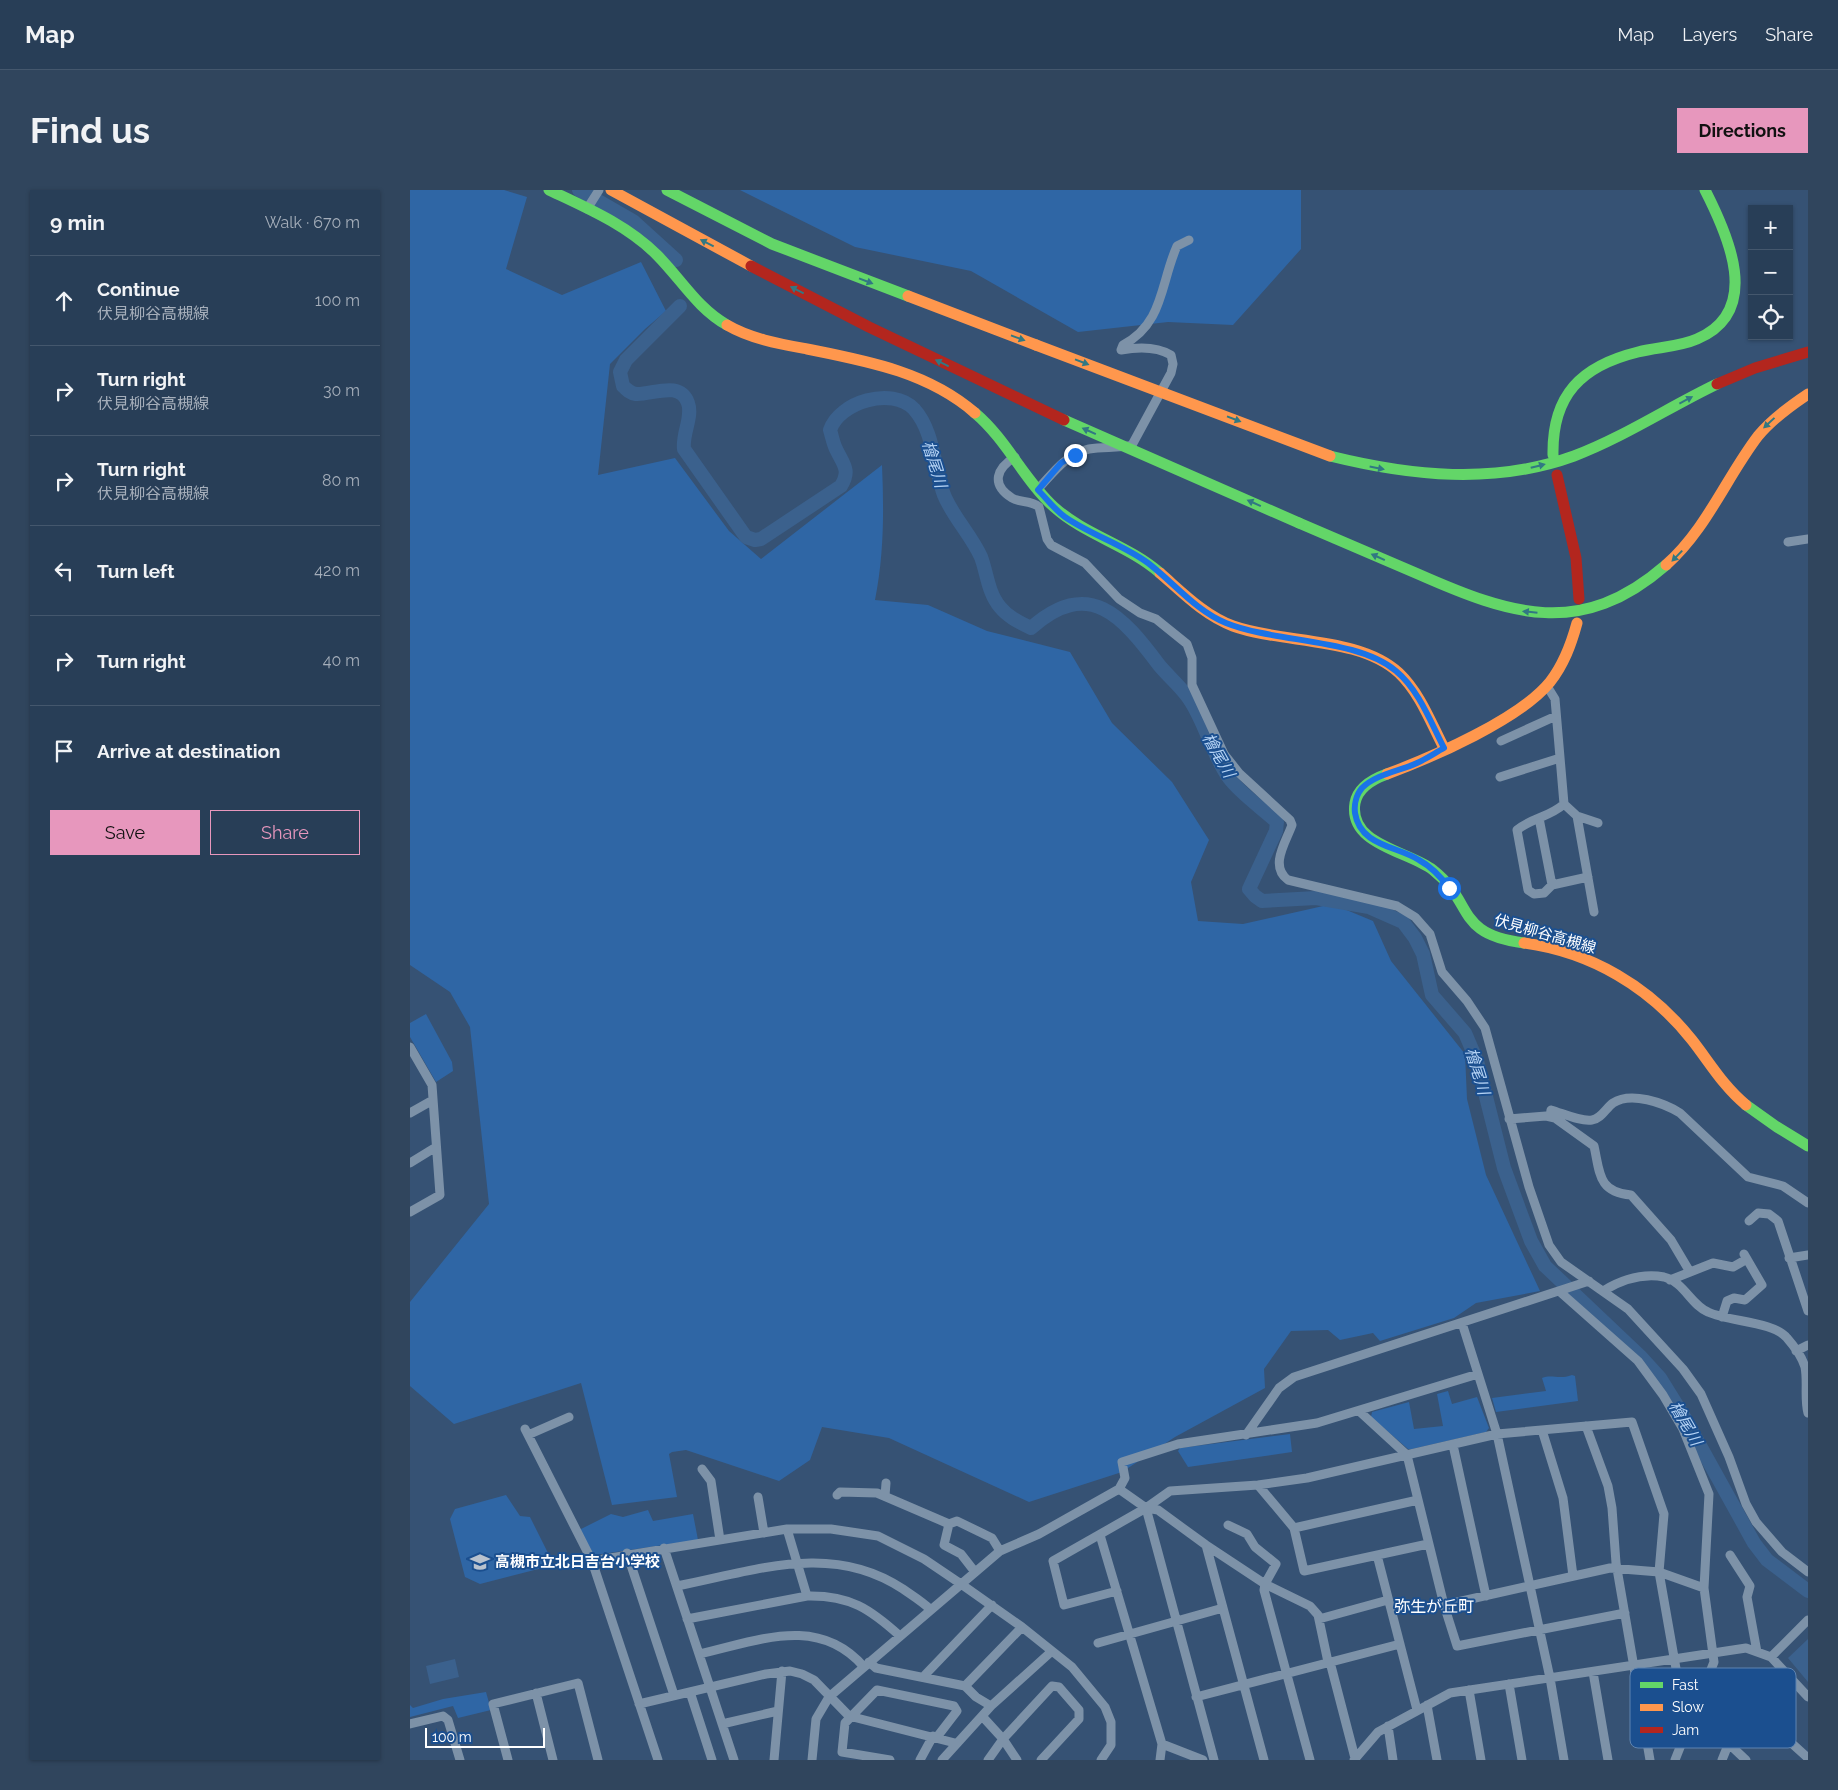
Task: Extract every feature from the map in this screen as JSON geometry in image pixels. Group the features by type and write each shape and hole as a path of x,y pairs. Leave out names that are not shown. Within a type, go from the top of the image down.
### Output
{"main road":[{"path":"549,190 618,226 651,251 699,303 721,322 752,337 889,367 932,384 954,396 975,412 994,431 1038,490 1064,516 1139,557 1207,613 1223,623 1261,635 1340,648 1381,661 1397,671 1409,686 1444,748"},
{"path":"611,190 868,327 1021,401 1475,600 1540,613 1595,606 1641,585 1671,562 1700,526 1750,444 1781,412 1808,394"},
{"path":"667,190 772,244 963,319 1330,456 1394,471 1436,476 1478,476 1531,468 1572,456 1606,442 1750,369 1808,352"},
{"path":"1553,455 1552,441 1557,412 1564,395 1577,381 1599,366 1615,359 1638,352 1684,344 1705,336 1721,324 1731,308 1736,293 1735,267 1718,216 1705,190"},
{"path":"1557,475 1576,558 1579,599"},
{"name":"伏見柳谷高槻線","path":"1577,623 1566,657 1555,678 1516,712 1417,763 1379,778 1362,788 1355,807 1360,829 1371,840 1419,859 1437,872 1460,905 1484,932 1500,939 1531,944 1605,967 1635,984 1687,1034 1727,1088 1790,1137 1808,1146"}],"street":[{"path":"587,209 599,190"},
{"path":"1038,490 1061,463 1075,455 1089,449 1119,448 1132,445 1146,423 1171,373 1174,364 1171,355 1165,352 1137,347 1121,350 1123,345 1136,338 1149,325 1163,294 1177,246 1189,240"},
{"path":"1015,457 1003,465 998,472 999,482 1013,499 1035,503 1039,507 1047,539 1051,544 1085,563 1119,599 1140,613 1156,619 1187,644 1192,658 1192,685 1224,754 1239,773 1290,820 1292,825 1278,862 1282,875 1288,880 1397,906 1415,917 1430,934 1442,972 1467,1001 1485,1028 1509,1119 1549,1245 1561,1262 1628,1308 1684,1369 1701,1394 1729,1457 1746,1504 1756,1522 1782,1552 1808,1572"},
{"path":"1788,542 1808,539"},
{"path":"1547,686 1555,699 1564,804 1577,816 1598,823"},
{"path":"1501,741 1556,716"},
{"path":"1500,776 1560,758"},
{"path":"1564,804 1556,811 1524,824 1517,830 1528,890 1534,894 1544,893 1552,885 1588,877"},
{"path":"1577,816 1594,912"},
{"path":"1539,818 1552,885"},
{"path":"410,1047 414,1063 432,1085 440,1195 410,1212"},
{"path":"1550,1117 1551,1110 1591,1121 1598,1118 1614,1103 1624,1098 1667,1105 1680,1113 1743,1174 1784,1186 1808,1203"},
{"path":"410,1113 433,1100"},
{"path":"1509,1119 1555,1118 1594,1146 1601,1180 1614,1191 1631,1195 1671,1240 1690,1272"},
{"path":"410,1162 436,1147"},
{"path":"1749,1221 1758,1213 1769,1214 1778,1221 1808,1311"},
{"path":"1789,1258 1808,1255"},
{"path":"1670,1280 1713,1263 1733,1267 1745,1256 1762,1285 1745,1300 1734,1298 1727,1300 1722,1317"},
{"path":"1603,1291 1620,1280 1640,1277 1664,1278 1678,1284 1699,1307 1734,1321 1758,1323 1785,1336 1796,1351 1804,1367 1808,1413"},
{"path":"1246,1435 1278,1388 1294,1377 1589,1282"},
{"path":"1559,1291 1638,1361 1664,1395 1683,1429 1709,1494 1704,1588 1714,1653 1712,1668"},
{"path":"1462,1323 1497,1434 1550,1678 1564,1760"},
{"path":"1796,1351 1808,1345"},
{"path":"812,1760 816,1719 829,1696 1000,1551 1039,1534 1119,1489 1125,1478 1122,1462 1178,1444 1317,1423 1478,1374"},
{"path":"1359,1411 1408,1455 1428,1544 1457,1646 1625,1613"},
{"path":"569,1417 526,1432 592,1561 658,1760"},
{"path":"1117,1591 1063,1604 1053,1562 1146,1508 1170,1490 1258,1485 1307,1478 1497,1434 1632,1422 1659,1494 1664,1514 1659,1572 1675,1668"},
{"path":"1586,1426 1609,1493 1617,1568 1635,1668"},
{"path":"1542,1430 1563,1498 1573,1576"},
{"path":"1453,1445 1486,1596"},
{"path":"702,1469 710,1481 720,1540"},
{"path":"885,1496 886,1483"},
{"path":"1258,1485 1294,1528 1304,1571 1428,1544"},
{"path":"1119,1489 1146,1508 1158,1510 1206,1546 1265,1584 1310,1606 1319,1619 1355,1759"},
{"path":"837,1495 840,1492 878,1493 949,1524 957,1521 992,1538 1000,1551"},
{"path":"758,1497 764,1533"},
{"path":"1294,1528 1418,1500"},
{"path":"1146,1508 1212,1759"},
{"path":"949,1524 944,1545 961,1554 975,1572"},
{"path":"1233,1524 1248,1534 1255,1547 1276,1564 1265,1584 1264,1590 1310,1760"},
{"path":"592,1561 787,1529 830,1529 878,1536 924,1559 1022,1626 1072,1667 1090,1686 1105,1707 1112,1722 1111,1745 1101,1760"},
{"path":"787,1529 807,1596"},
{"path":"1100,1535 1162,1744 1160,1760"},
{"path":"1206,1546 1264,1760"},
{"path":"664,1548 734,1760"},
{"path":"627,1554 674,1695"},
{"path":"1377,1555 1417,1710"},
{"path":"1730,1555 1750,1586 1747,1597 1757,1652"},
{"path":"676,1586 797,1563 833,1563 876,1574 891,1581 931,1610"},
{"path":"1444,1605 1617,1568 1659,1572 1704,1588"},
{"path":"687,1619 807,1596 842,1598 874,1613 900,1636"},
{"path":"1319,1619 1388,1600"},
{"path":"923,1677 992,1605"},
{"path":"1098,1643 1223,1608"},
{"path":"1771,1657 1808,1620"},
{"path":"965,1686 1022,1626"},
{"path":"699,1654 780,1635 799,1634 836,1643 876,1668 965,1686 976,1697 991,1706"},
{"path":"1196,1697 1400,1644"},
{"path":"1355,1759 1378,1732 1450,1693 1746,1648 1771,1657 1781,1668"},
{"path":"942,1760 955,1743 991,1706 1052,1651"},
{"path":"639,1704 782,1671 802,1674 814,1680 849,1716 955,1743"},
{"path":"774,1760 782,1671"},
{"path":"1593,1672 1608,1760"},
{"path":"508,1760 493,1704 578,1684 598,1760"},
{"path":"1509,1684 1522,1760"},
{"path":"1796,1684 1808,1697"},
{"path":"988,1760 1003,1738 1052,1686 1059,1687 1079,1710 1079,1719 1041,1760"},
{"path":"890,1760 842,1752 845,1723 849,1716 877,1690 954,1706 957,1711 935,1737 920,1760"},
{"path":"1469,1690 1480,1760"},
{"path":"690,1692 712,1760"},
{"path":"536,1693 554,1760"},
{"path":"1427,1705 1437,1760"},
{"path":"722,1724 778,1711"},
{"path":"410,1724 443,1716 448,1720 460,1760"},
{"path":"982,1716 1003,1738 1017,1760"},
{"path":"1388,1726 1393,1760"},
{"path":"1162,1744 1203,1760"},
{"path":"1796,1747 1808,1758"},
{"path":"1675,1760 1680,1748"},
{"path":"1722,1760 1727,1748"},
{"path":"1733,1748 1746,1760"}],"shaded area":[{"path":"410,190 504,190 527,197 506,269 562,295 641,262 666,311 610,364 598,475 675,458 729,531 761,559 882,465 883,533 875,600 928,605 987,631 1070,652 1112,723 1172,782 1209,840 1191,882 1198,921 1243,924 1332,904 1373,921 1391,961 1465,1054 1467,1099 1486,1175 1540,1291 1476,1303 1454,1318 1380,1341 1373,1333 1340,1340 1328,1330 1291,1331 1264,1369 1265,1388 1175,1437 1122,1472 1029,1502 889,1438 822,1427 810,1460 779,1481 686,1450 672,1452 669,1454 677,1497 612,1505 581,1383 454,1424 410,1386 410,1302 489,1204 470,1027 450,992 410,965"},
{"path":"740,190 1301,190 1301,249 1233,325 1168,322 1078,332 971,271 855,247"},
{"path":"426,1014 452,1062 453,1071 436,1082 410,1037 410,1023"},
{"path":"1575,1376 1578,1401 1496,1412 1492,1398 1546,1391 1542,1378"},
{"path":"1448,1391 1452,1404 1477,1397 1489,1428 1486,1432 1408,1449 1371,1417 1372,1412 1409,1402 1414,1429 1443,1426 1437,1394"},
{"path":"1290,1434 1292,1452 1188,1467 1178,1451 1180,1448"},
{"path":"506,1495 520,1516 530,1517 554,1565 480,1584 465,1577 450,1519 455,1509"},
{"path":"648,1510 653,1521 693,1514 698,1540 595,1555 592,1554 579,1530 611,1514 623,1517"},
{"path":"1808,1639 1808,1682 1788,1658"},
{"path":"455,1659 459,1677 430,1684 426,1666"},
{"path":"486,1692 491,1710 458,1718 453,1706 410,1717 410,1705 413,1708 443,1699"}],"waterway":[{"name":"檜尾川","path":"579,190 633,221 676,260"},
{"name":"檜尾川","path":"680,306 626,360 620,372 623,386 636,394 672,390 684,396 689,408 684,449 746,537 755,540 761,539 841,486 846,471 835,447 830,430 835,420 844,412 867,400 880,398 904,402 914,409 926,428 944,495 981,557 990,589 1003,611 1031,628 1052,613 1070,605 1087,604 1103,609 1118,618 1146,647 1159,665 1187,696 1198,715 1217,758 1229,778 1277,822 1276,831 1249,889 1255,896 1262,901 1316,898 1369,907 1403,922 1415,938 1423,954 1432,995 1465,1033 1477,1061 1504,1168 1531,1241 1545,1266 1640,1356 1660,1378 1683,1415 1754,1543 1767,1560 1808,1591"}],"traffic: fast":[{"path":"549,190 606,218 645,244 666,264 698,302 727,325"},
{"path":"667,190 772,244 908,296"},
{"path":"1553,455 1554,434 1564,400 1574,386 1586,375 1618,358 1646,350 1683,344 1697,339 1717,326 1729,310 1735,291 1730,250 1723,228 1705,190"},
{"path":"1330,456 1391,469 1422,472 1483,474 1514,471 1544,465 1593,448 1717,384"},
{"path":"975,413 997,435 1034,485 1054,507 1066,517 1148,563 1160,573"},
{"path":"1064,420 1299,523"},
{"path":"1299,523 1484,600 1515,609 1545,613 1575,611 1604,603 1635,588 1666,565"},
{"path":"1387,774 1367,784 1359,792 1355,803 1355,817 1361,829 1370,838 1382,845 1433,870 1446,882 1468,916 1486,932 1502,939 1524,943"},
{"path":"1746,1105 1808,1146"}],"traffic: slow":[{"path":"611,190 751,266"},
{"path":"908,296 1036,345"},
{"path":"727,325 746,334 766,340 852,358 896,370 937,387 975,413"},
{"path":"1036,345 1330,456"},
{"path":"1666,565 1693,536 1758,436 1782,413 1808,394"},
{"path":"1160,573 1203,610 1233,626 1253,632 1342,647 1382,661 1399,673 1413,690 1444,748"},
{"path":"1387,774 1428,758 1474,736 1518,710 1536,696 1550,682 1563,661 1570,647 1577,623"},
{"path":"1524,943 1573,954 1596,964 1638,988 1675,1021 1724,1082 1746,1105"}],"traffic: jam":[{"path":"751,266 869,327 1064,420"},
{"path":"1717,384 1755,368 1808,352"},
{"path":"1557,475 1576,558 1579,599"}],"place":[{"name":"高槻市立北日吉台小学校","path":"480,1562"}],"district":[{"name":"弥生が丘町","path":"1434,1606"}],"route":[{"path":"1075,455 1061,463 1038,490 1064,516 1131,552 1160,573 1207,613 1223,623 1261,635 1361,653 1381,661 1397,671 1420,701 1444,748 1417,763 1379,778 1362,788 1355,807 1356,820 1360,829 1371,840 1419,859 1437,872 1449,888"}]}
